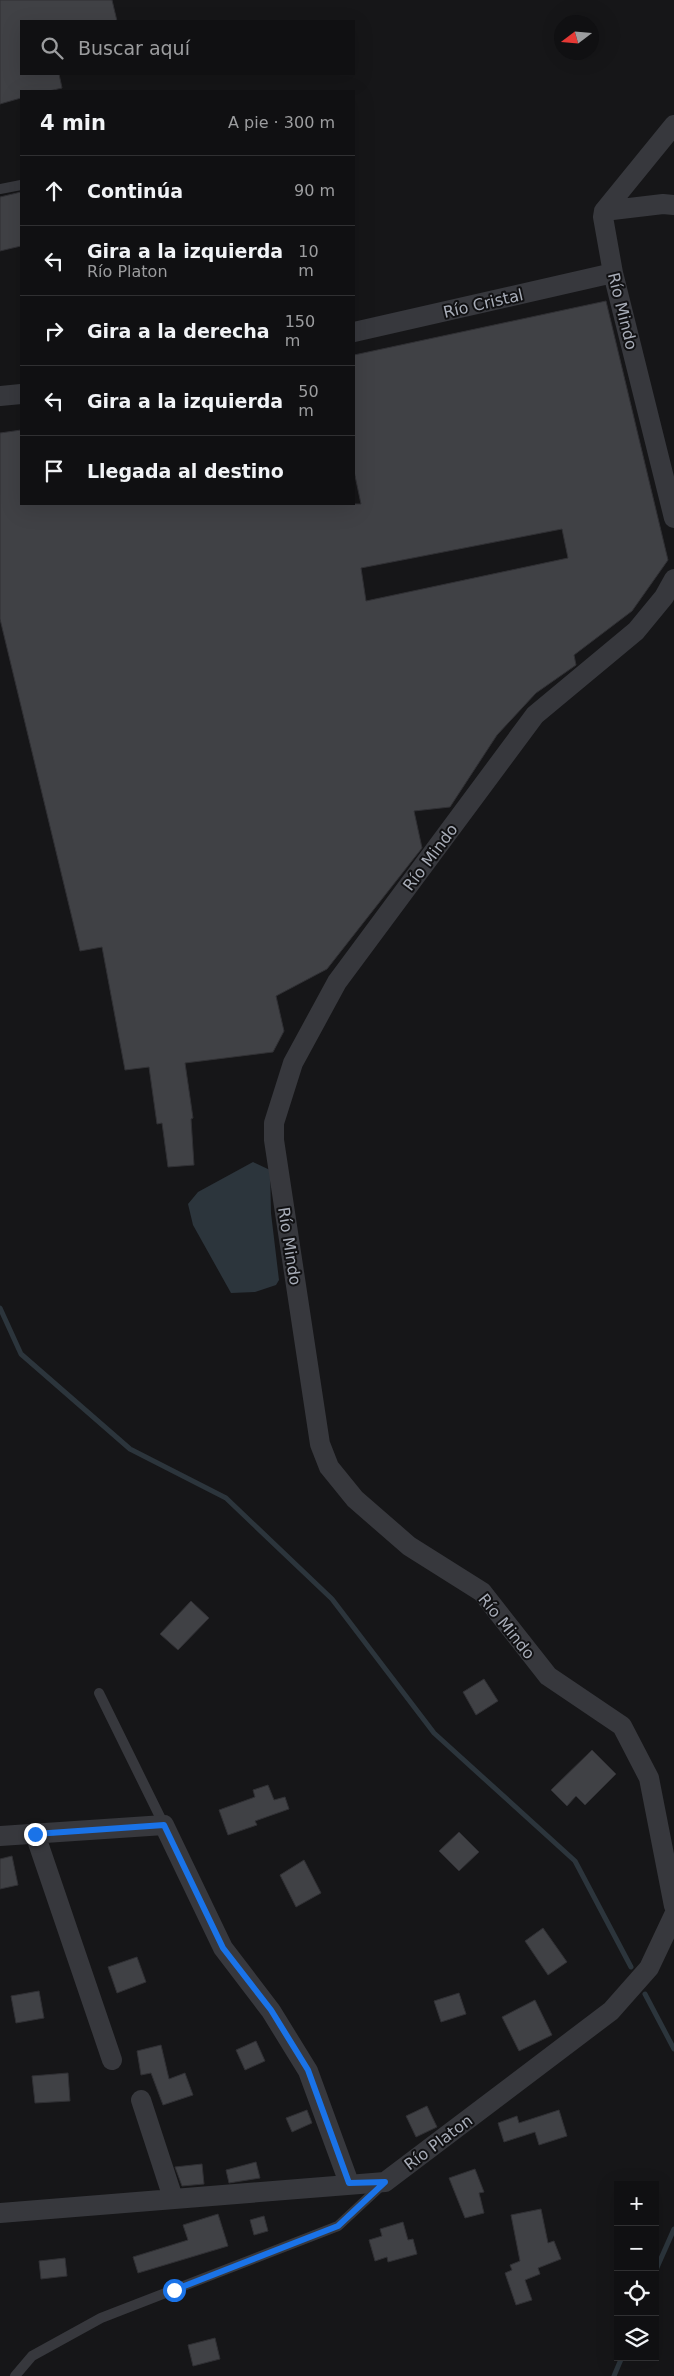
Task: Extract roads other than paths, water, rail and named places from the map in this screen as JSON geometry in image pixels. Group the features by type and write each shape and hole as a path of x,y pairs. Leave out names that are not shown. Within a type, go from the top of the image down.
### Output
{"street":[{"path":"604,211 674,125"},
{"path":"604,211 662,204 674,205"},
{"name":"Río Mindo","path":"604,211 602,217 613,273 674,518"},
{"name":"Río Cristal","path":"355,332 613,273"},
{"path":"0,396 20,394"},
{"name":"Río Mindo","path":"674,579 664,597 636,631 535,715 342,974 294,1063 274,1124 274,1140 320,1444 330,1467 355,1499 409,1546 482,1592 548,1676 622,1726 649,1778 674,1906"},
{"path":"0,1836 164,1825 223,1948 271,2010 308,2070 349,2183"},
{"path":"35,1834 112,2060"},
{"name":"Río Platon","path":"385,2182 611,2011 649,1968 674,1915"},
{"path":"141,2100 173,2198"},
{"path":"0,2213 349,2183 385,2182"}],"lane":[{"path":"0,190 20,185"},
{"path":"99,1693 164,1825"},
{"path":"15,2376 32,2356 101,2318 338,2226 385,2182"}],"waterway":[{"path":"0,1308 21,1354 130,1449 226,1498 332,1599 434,1733 575,1861 631,1967"},
{"path":"645,1994 674,2049"},
{"path":"655,2271 674,2229"},
{"path":"614,2376 620,2361"}]}
